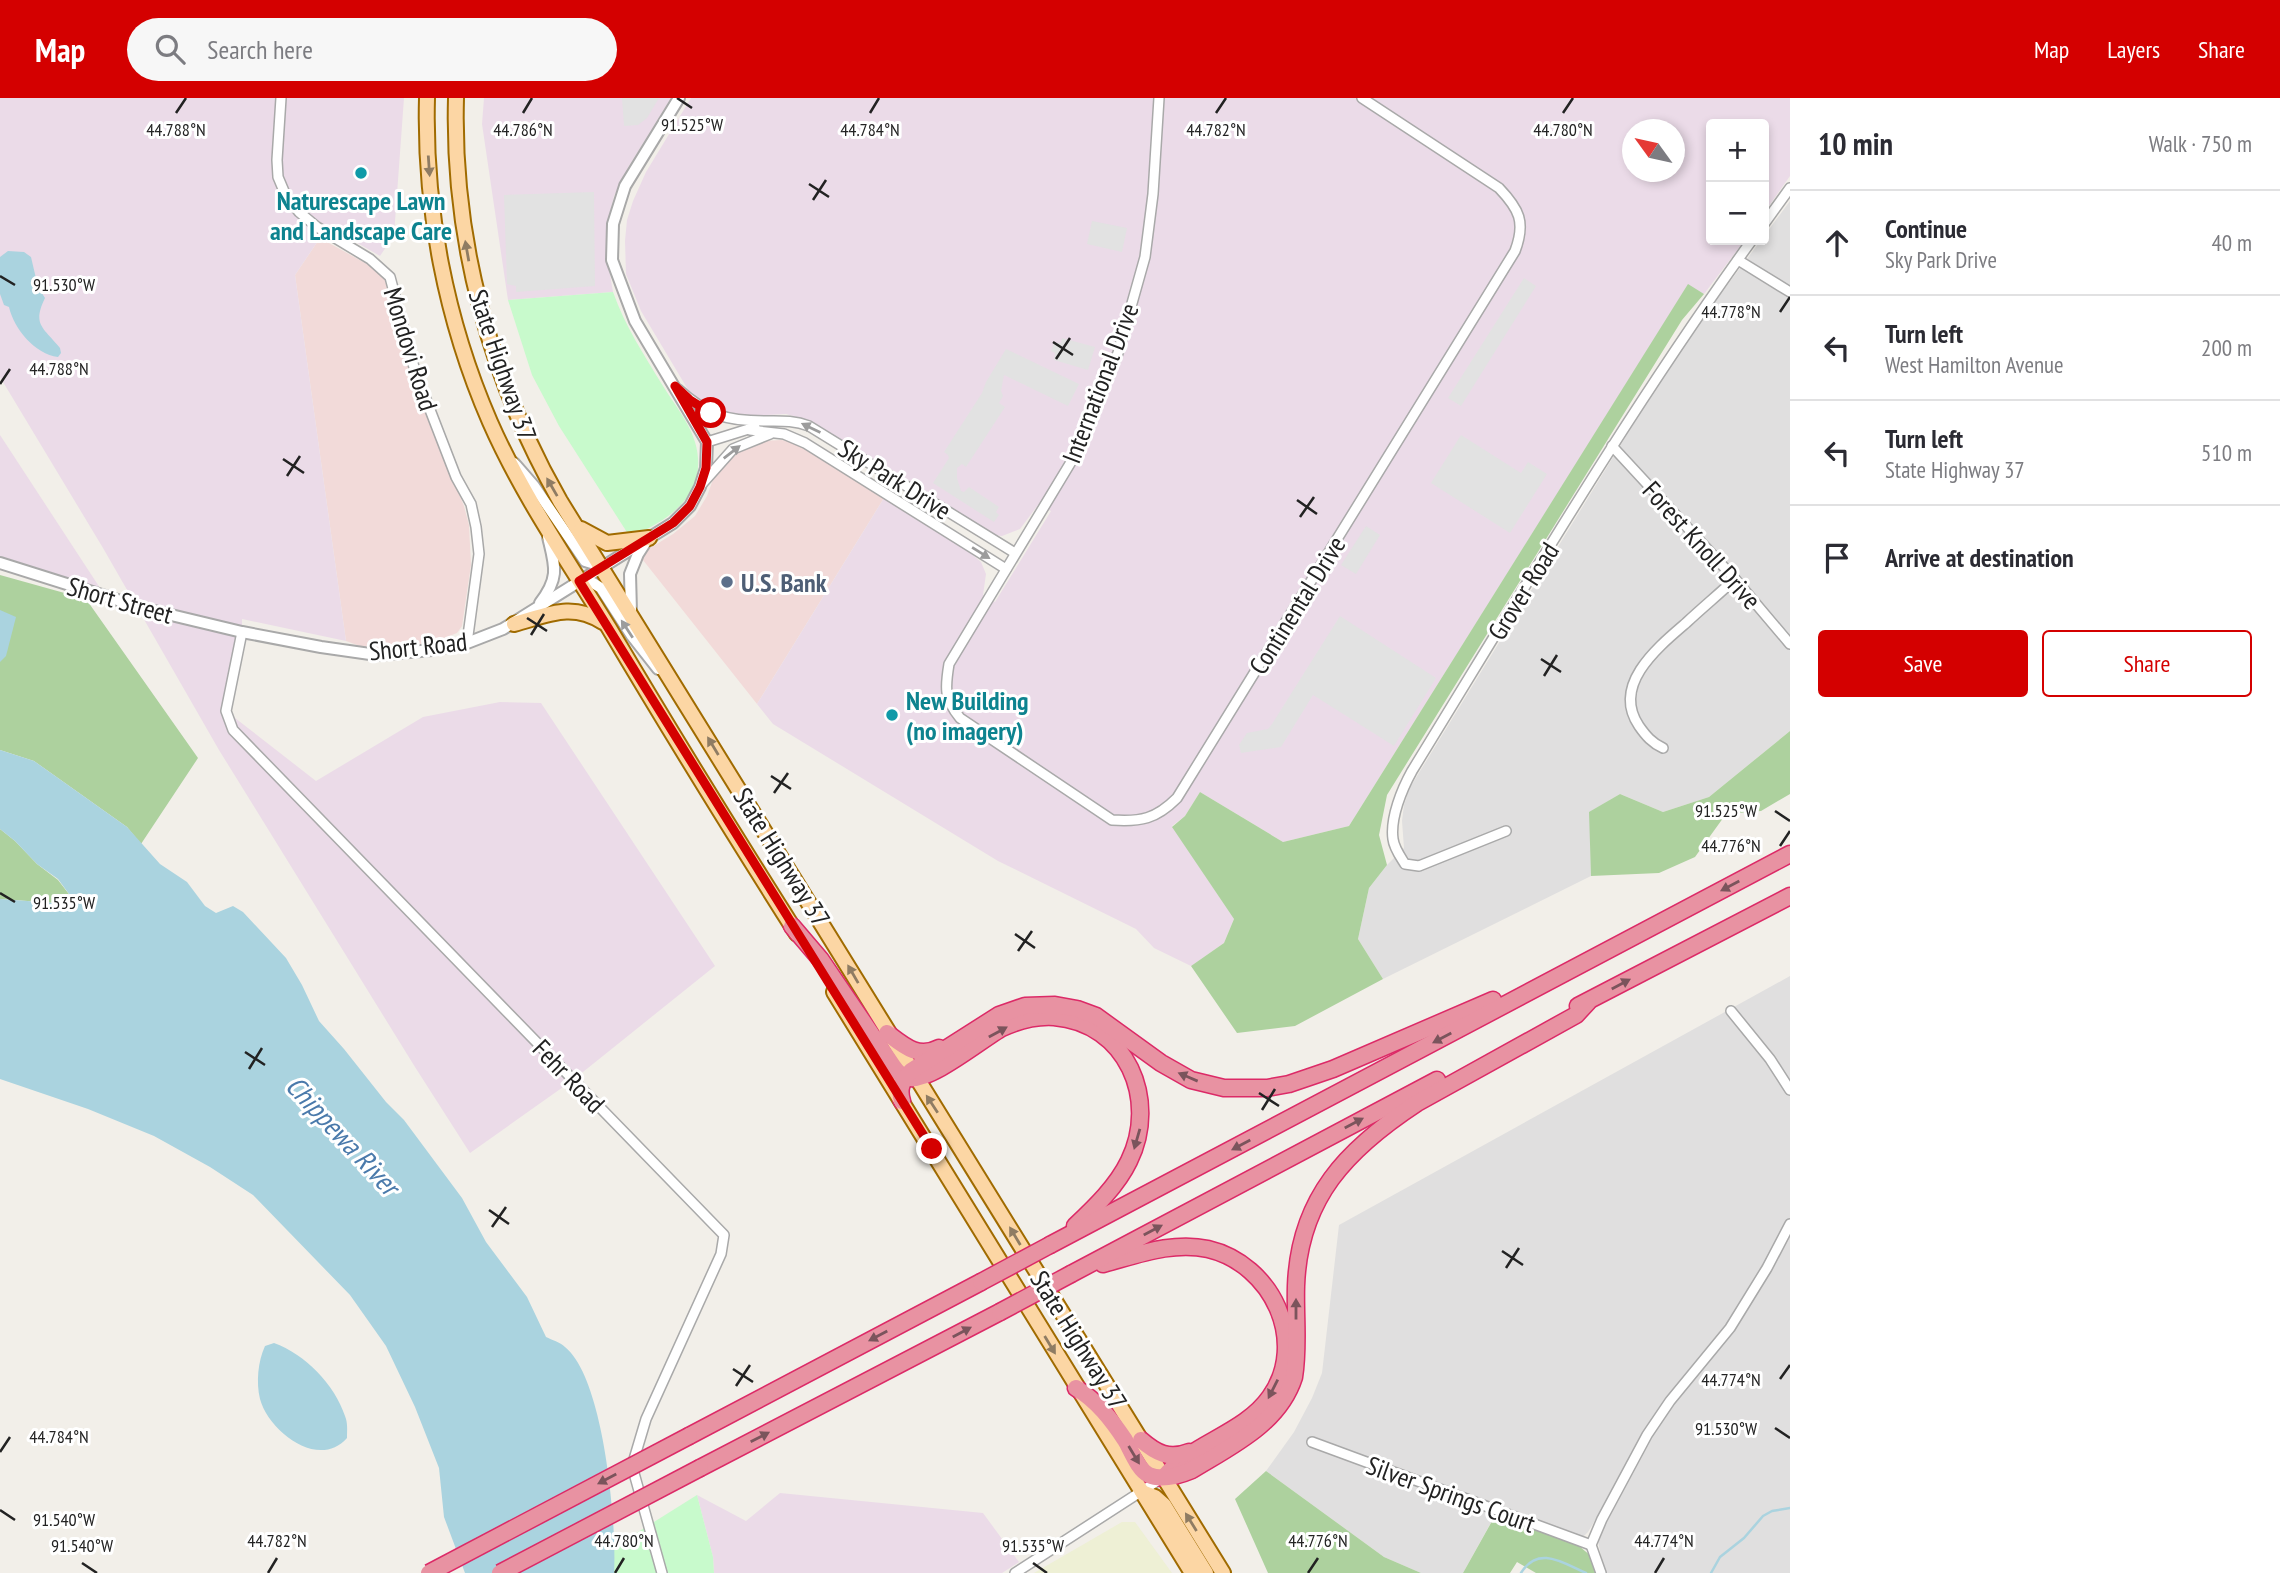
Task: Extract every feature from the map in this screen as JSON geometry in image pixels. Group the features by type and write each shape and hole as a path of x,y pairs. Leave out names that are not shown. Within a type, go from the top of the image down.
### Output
{"highway":[{"path":"429,1573 1790,854"},
{"path":"500,1573 1790,896"},
{"path":"792,926 821,960 893,1066 911,1076 940,1068 1005,1027 1024,1020 1054,1017 1081,1023 1113,1045 1137,1083 1142,1113 1140,1130 1131,1157 1116,1182 1094,1208 1056,1243"},
{"path":"887,1033 908,1049 924,1053 934,1051 1018,1007 1046,1005 1071,1008 1101,1019 1161,1063 1186,1077 1224,1088 1260,1089 1289,1084 1326,1072 1542,979 1551,980"},
{"path":"1076,1388 1100,1407 1125,1439 1145,1473 1154,1477 1182,1474 1264,1423 1286,1397 1296,1368 1296,1286 1303,1233 1324,1188 1345,1161 1378,1130 1417,1102 1576,1015 1588,1002"},
{"path":"902,1101 900,1089 911,1076 970,1032"},
{"path":"1074,1273 1157,1250 1196,1247 1233,1258 1262,1280 1273,1297 1282,1320 1285,1346 1278,1382 1264,1405 1176,1465 1164,1478"},
{"path":"1141,1440 1156,1452 1175,1456 1220,1437"}],"main road":[{"name":"State Highway 37","path":"427,98 429,175 444,276 453,315 482,400 509,459 579,581 1192,1573"},
{"name":"State Highway 37","path":"456,98 457,166 464,233 473,282 498,365 546,476 825,927 911,1076 976,1170 1223,1573"},
{"path":"576,525 590,536 607,543 649,538"},
{"path":"514,624 561,611 577,610 590,614 607,625"},
{"path":"1140,1491 1152,1495 1164,1505 1206,1573"}],"street":[{"name":"Mondovi Road","path":"281,98 277,160 278,177 286,196 299,212 317,227 370,259 390,277 415,371 456,477 471,504 479,554 467,643"},
{"path":"679,98 625,186 613,223 612,260 631,315 707,442 706,468 700,487"},
{"name":"International Drive","path":"1006,569 1071,462 1118,353 1145,257 1153,194 1159,98"},
{"name":"Continental Drive","path":"1006,569 949,664 946,682 949,704 960,718 1112,820 1148,819 1164,811 1177,798 1516,251 1521,235 1520,219 1513,203 1499,188 1362,98"},
{"path":"1769,217 1790,188"},
{"name":"Grover Road","path":"1506,831 1419,866 1405,864 1392,838 1398,802 1412,771 1612,446 1675,348 1748,245"},
{"path":"1738,260 1790,292"},
{"name":"Sky Park Drive","path":"675,386 701,407 719,416 740,421 798,422 819,431 1015,553"},
{"name":"Sky Park Drive","path":"707,442 750,430 770,421"},
{"name":"Sky Park Drive","path":"750,430 784,434 805,443 1006,569"},
{"path":"700,487 733,449 775,433"},
{"name":"Forest Knoll Drive","path":"1612,446 1735,579 1790,644"},
{"path":"509,459 534,486 585,561 601,566"},
{"name":"Short Road","path":"242,632 377,655 432,650 467,643 514,624 601,566 649,538 682,515 700,487"},
{"path":"534,610 548,592 555,573 555,562 546,527"},
{"path":"631,612 630,574 638,554 649,538"},
{"name":"Short Street","path":"0,563 133,605 242,632"},
{"path":"1663,748 1649,739 1634,719 1634,682 1650,654 1735,579"},
{"path":"579,581 593,583 601,588 637,643 685,701"},
{"name":"Fehr Road","path":"242,632 226,711 233,730 724,1235 721,1254 646,1419 632,1466 662,1573"},
{"path":"1731,1011 1770,1059 1790,1090"},
{"path":"1600,1571 1591,1545 1647,1435 1670,1401 1730,1328 1790,1224"},
{"name":"Silver Springs Court","path":"1312,1442 1591,1545"},
{"path":"1015,1573 1164,1478"}],"shaded area":[{"path":"0,98 404,98 394,235 380,256 328,226 295,275 346,641 242,619 242,632 226,711 316,781 423,717 500,702 541,703 715,966 573,1080 470,1153 219,750 103,548 0,377"},
{"path":"484,98 671,98 629,166 614,196 606,231 613,292 508,300 482,124"},
{"path":"622,98 659,98 647,118 638,125 624,126"},
{"path":"691,98 1790,98 1790,176 1769,206 1769,119 1706,119 1706,245 1741,245 1704,294 1688,285 1349,826 1283,842 1200,792 1185,816 1172,826 1234,919 1224,943 1191,966 1154,948 1136,929 998,861 773,724 757,704 884,498 981,562 986,574 983,595 995,602 1051,511 1038,505 1020,529 1002,536 994,535 811,421 786,414 729,417 701,403 690,393 641,311 626,274 627,220 646,172"},
{"path":"594,192 595,286 516,292 516,286 507,284 504,195"},
{"path":"1790,201 1790,731 1709,797 1663,812 1620,794 1590,812 1591,876 1383,979 1358,939 1369,888 1404,848 1402,821 1409,789 1684,343 1757,245 1769,245 1769,229"},
{"path":"1092,221 1127,228 1122,252 1087,244"},
{"path":"320,238 374,268 385,280 414,386 464,506 469,525 471,565 462,626 457,633 419,648 371,650 346,641 295,275"},
{"path":"1524,278 1536,286 1461,406 1448,398"},
{"path":"1062,338 1095,347 1088,370 1054,360 1055,353 1051,351 1054,343 1061,343"},
{"path":"1006,349 1079,384 1068,406 1004,375 1001,391 1003,396 999,403 1005,407 966,467 962,464 957,468 961,491 964,492 969,487 999,507 996,512 999,515 994,522 933,483 949,458 944,452 982,393"},
{"path":"0,435 100,588 0,556"},
{"path":"1461,435 1521,473 1528,462 1547,474 1510,533 1431,483"},
{"path":"782,440 795,443 884,498 757,704 639,555 673,534 695,516 707,496 715,474 726,459 744,447 762,441"},
{"path":"1366,526 1380,535 1356,574 1341,565"},
{"path":"1340,616 1436,678 1394,746 1313,695 1281,747 1241,753 1239,745 1247,733 1268,729 1272,724"},
{"path":"1790,976 1790,1573 1605,1573 1598,1535 1612,1507 1605,1504 1588,1532 1578,1537 1499,1508 1463,1573 1421,1573 1384,1557 1266,1471 1294,1432 1322,1373 1339,1225"},
{"path":"780,1493 983,1513 1019,1562 1002,1573 714,1573 713,1557 697,1495 746,1521"}],"green space":[{"path":"1688,284 1704,294 1682,320 1387,795 1379,835 1387,865 1369,888 1358,939 1383,979 1295,1026 1237,1033 1191,966 1224,943 1234,919 1172,827 1185,816 1200,792 1283,842 1349,826"},
{"path":"613,292 635,340 689,427 698,460 697,476 692,490 683,502 659,522 630,537 559,426 532,375 508,300"},
{"path":"0,575 86,599 198,758 141,844 127,827 34,761 0,750"},
{"path":"1790,731 1790,794 1761,811 1726,814 1695,857 1659,873 1591,876 1589,812 1620,794 1663,812 1709,797"},
{"path":"0,829 58,880 72,898 69,904 0,899"},
{"path":"1266,1471 1384,1557 1421,1573 1268,1573 1235,1499"},
{"path":"697,1495 713,1557 714,1573 614,1573 614,1547"},
{"path":"1496,1514 1579,1546 1591,1556 1598,1573 1536,1573 1517,1562 1510,1573 1463,1573"},
{"path":"1122,1522 1135,1522 1172,1573 1034,1573"}],"water":[{"path":"8,251 24,252 31,257 38,287 45,298 39,314 41,325 60,348 58,357 34,346 21,332 9,307 4,305 0,294 0,257"},
{"path":"0,610 16,617 6,656 0,662"},
{"name":"Chippewa River","path":"0,750 34,761 127,827 160,864 187,882 205,906 216,913 233,906 243,912 286,958 319,1021 404,1120 462,1198 486,1242 527,1297 546,1337 563,1345 578,1364 590,1389 605,1453 613,1521 614,1573 465,1573 444,1517 439,1468 415,1407 386,1346 350,1295 253,1195 210,1167 154,1136 88,1109 0,1079 0,899 68,904 72,898 58,879 37,864 0,829"},
{"path":"274,1343 307,1363 334,1393 347,1427 347,1438 336,1447 323,1450 296,1443 273,1424 265,1411 260,1399 258,1372 265,1346"}],"waterway":[{"path":"1711,1573 1720,1557 1744,1538 1763,1516 1772,1511 1790,1508"},
{"path":"1521,1573 1535,1560 1543,1558 1560,1561 1586,1573"}],"place":[{"name":"Naturescape Lawn and Landscape Care","path":"361,173"},
{"name":"U.S. Bank","path":"727,582"},
{"name":"New Building (no imagery)","path":"892,715"}],"route":[{"path":"711,413 690,400 675,386 707,442 706,468 700,487 690,506 673,523 579,581 932,1149"}]}
